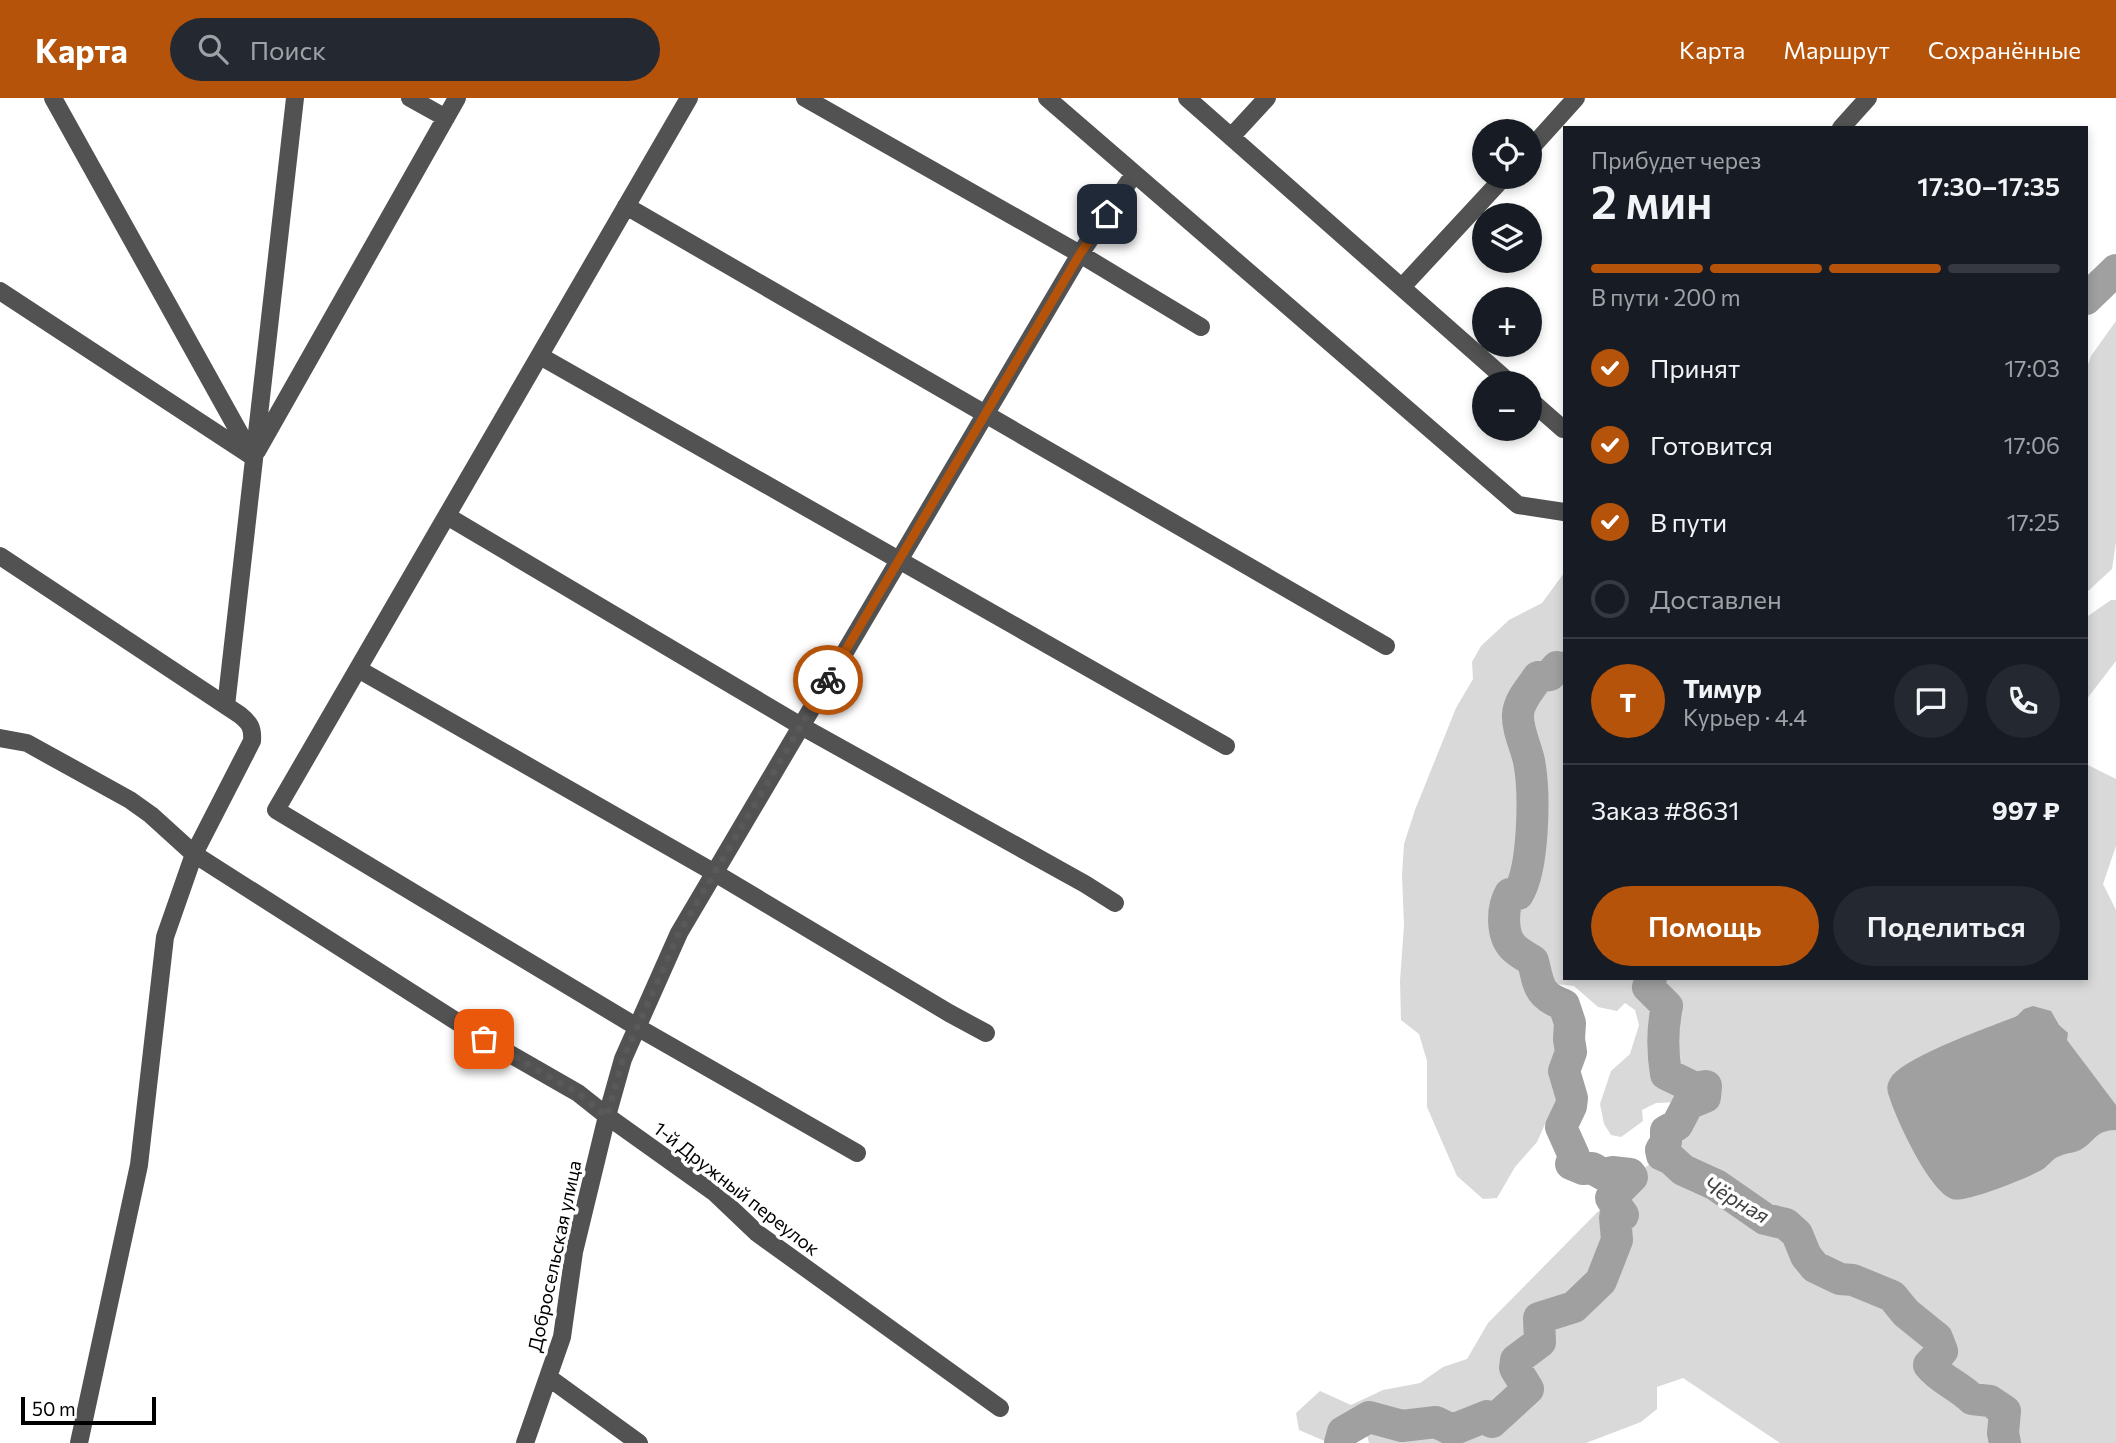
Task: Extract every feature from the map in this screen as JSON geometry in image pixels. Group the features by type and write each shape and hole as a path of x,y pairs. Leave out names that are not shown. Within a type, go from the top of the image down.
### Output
{"street":[{"path":"53,98 253,457"},
{"path":"226,706 295,98"},
{"path":"410,98 446,118"},
{"path":"253,457 457,98"},
{"path":"689,98 276,810 637,1027 857,1153"},
{"path":"805,98 1080,254 1201,327"},
{"path":"1047,98 1518,505 1563,512"},
{"path":"1187,98 1496,371"},
{"path":"1231,137 1267,98"},
{"path":"1542,136 1576,98"},
{"path":"1843,126 1868,98"},
{"name":"Добросельская улица","path":"525,1443 562,1337 574,1252 623,1059 679,933 1080,254 1135,174"},
{"path":"1402,288 1493,189"},
{"path":"626,206 1386,646"},
{"path":"0,291 253,457"},
{"path":"540,356 1226,746"},
{"path":"1542,411 1563,429"},
{"path":"447,516 801,726 1115,903"},
{"path":"0,556 226,706 249,722 253,731 251,741 194,854 165,937 139,1165 79,1443"},
{"path":"358,669 986,1032"},
{"name":"1-й Дружный переулок","path":"0,738 27,743 130,800 194,854 484,1039 578,1093 715,1193 757,1233 1000,1408"},
{"path":"548,1377 634,1441"}],"shaded area":[{"path":"2116,321 2116,542 2112,569 2088,591 2088,364"},
{"path":"1563,574 1563,980 2088,980 2088,765 2116,779 2116,846 2103,884 2116,910 2116,1443 1780,1443 1683,1378 1657,1387 1657,1409 1641,1422 1586,1443 1369,1443 1367,1435 1344,1432 1327,1442 1299,1430 1296,1413 1320,1391 1351,1405 1383,1390 1420,1383 1443,1367 1467,1359 1488,1323 1632,1177 1662,1155 1666,1131 1677,1124 1688,1104 1705,1097 1705,1086 1695,1088 1678,1102 1656,1103 1642,1110 1643,1121 1621,1137 1611,1135 1604,1124 1600,1104 1611,1071 1630,1054 1639,1025 1635,1010 1625,1003 1617,1011 1598,1007 1574,986 1556,984 1547,977 1541,965 1533,961 1541,989 1564,1005 1567,1016 1570,1050 1564,1072 1571,1106 1545,1124 1537,1142 1515,1167 1497,1198 1483,1199 1457,1176 1427,1107 1427,1061 1419,1034 1401,1020 1404,844 1456,708 1473,679 1472,662 1481,646 1509,620 1542,603"},
{"path":"2111,600 2116,600 2116,661 2088,697 2088,616"},
{"path":"2033,1006 2051,1011 2059,1025 2068,1033 2067,1040 2116,1105 2116,1130 2099,1134 2080,1150 2058,1157 2025,1178 1983,1194 1952,1199 1933,1183 1914,1153 1893,1107 1887,1086 1889,1081 1915,1059 2017,1016 2024,1009"}],"waterway":[{"name":"Чёрная","path":"2088,297 2116,270"},
{"path":"1340,1443 1343,1432 1369,1417 1402,1426 1436,1422 1452,1430 1487,1416 1492,1422 1528,1389 1515,1368 1516,1360 1540,1342 1539,1318 1574,1307 1601,1281 1617,1240 1615,1217 1623,1215 1611,1198 1632,1177 1630,1174 1612,1172 1606,1176 1592,1168 1583,1169 1571,1164 1574,1156 1561,1127 1572,1098 1564,1071 1571,1052 1570,1023 1564,1005 1544,993 1533,961 1514,948 1505,929 1507,900 1510,894 1518,894 1523,882 1532,829 1531,775 1518,714 1523,699 1538,677 1550,675 1557,667"},
{"name":"Чёрная","path":"1650,980 1648,987 1667,1006 1663,1040 1666,1074 1695,1088 1706,1086 1705,1097 1688,1104 1677,1125 1666,1131 1662,1155 1683,1170 1716,1185 1765,1219 1786,1224 1797,1234 1806,1256 1815,1267 1840,1279 1853,1280 1892,1296 1906,1313 1937,1338 1942,1351 1929,1365 1972,1399 1990,1401 2005,1411 2005,1443"}],"way so far":[{"path":"484,1039 578,1093 607,1116 623,1059 679,933 828,680"}],"route":[{"path":"828,680 1080,254 1107,214"}]}
